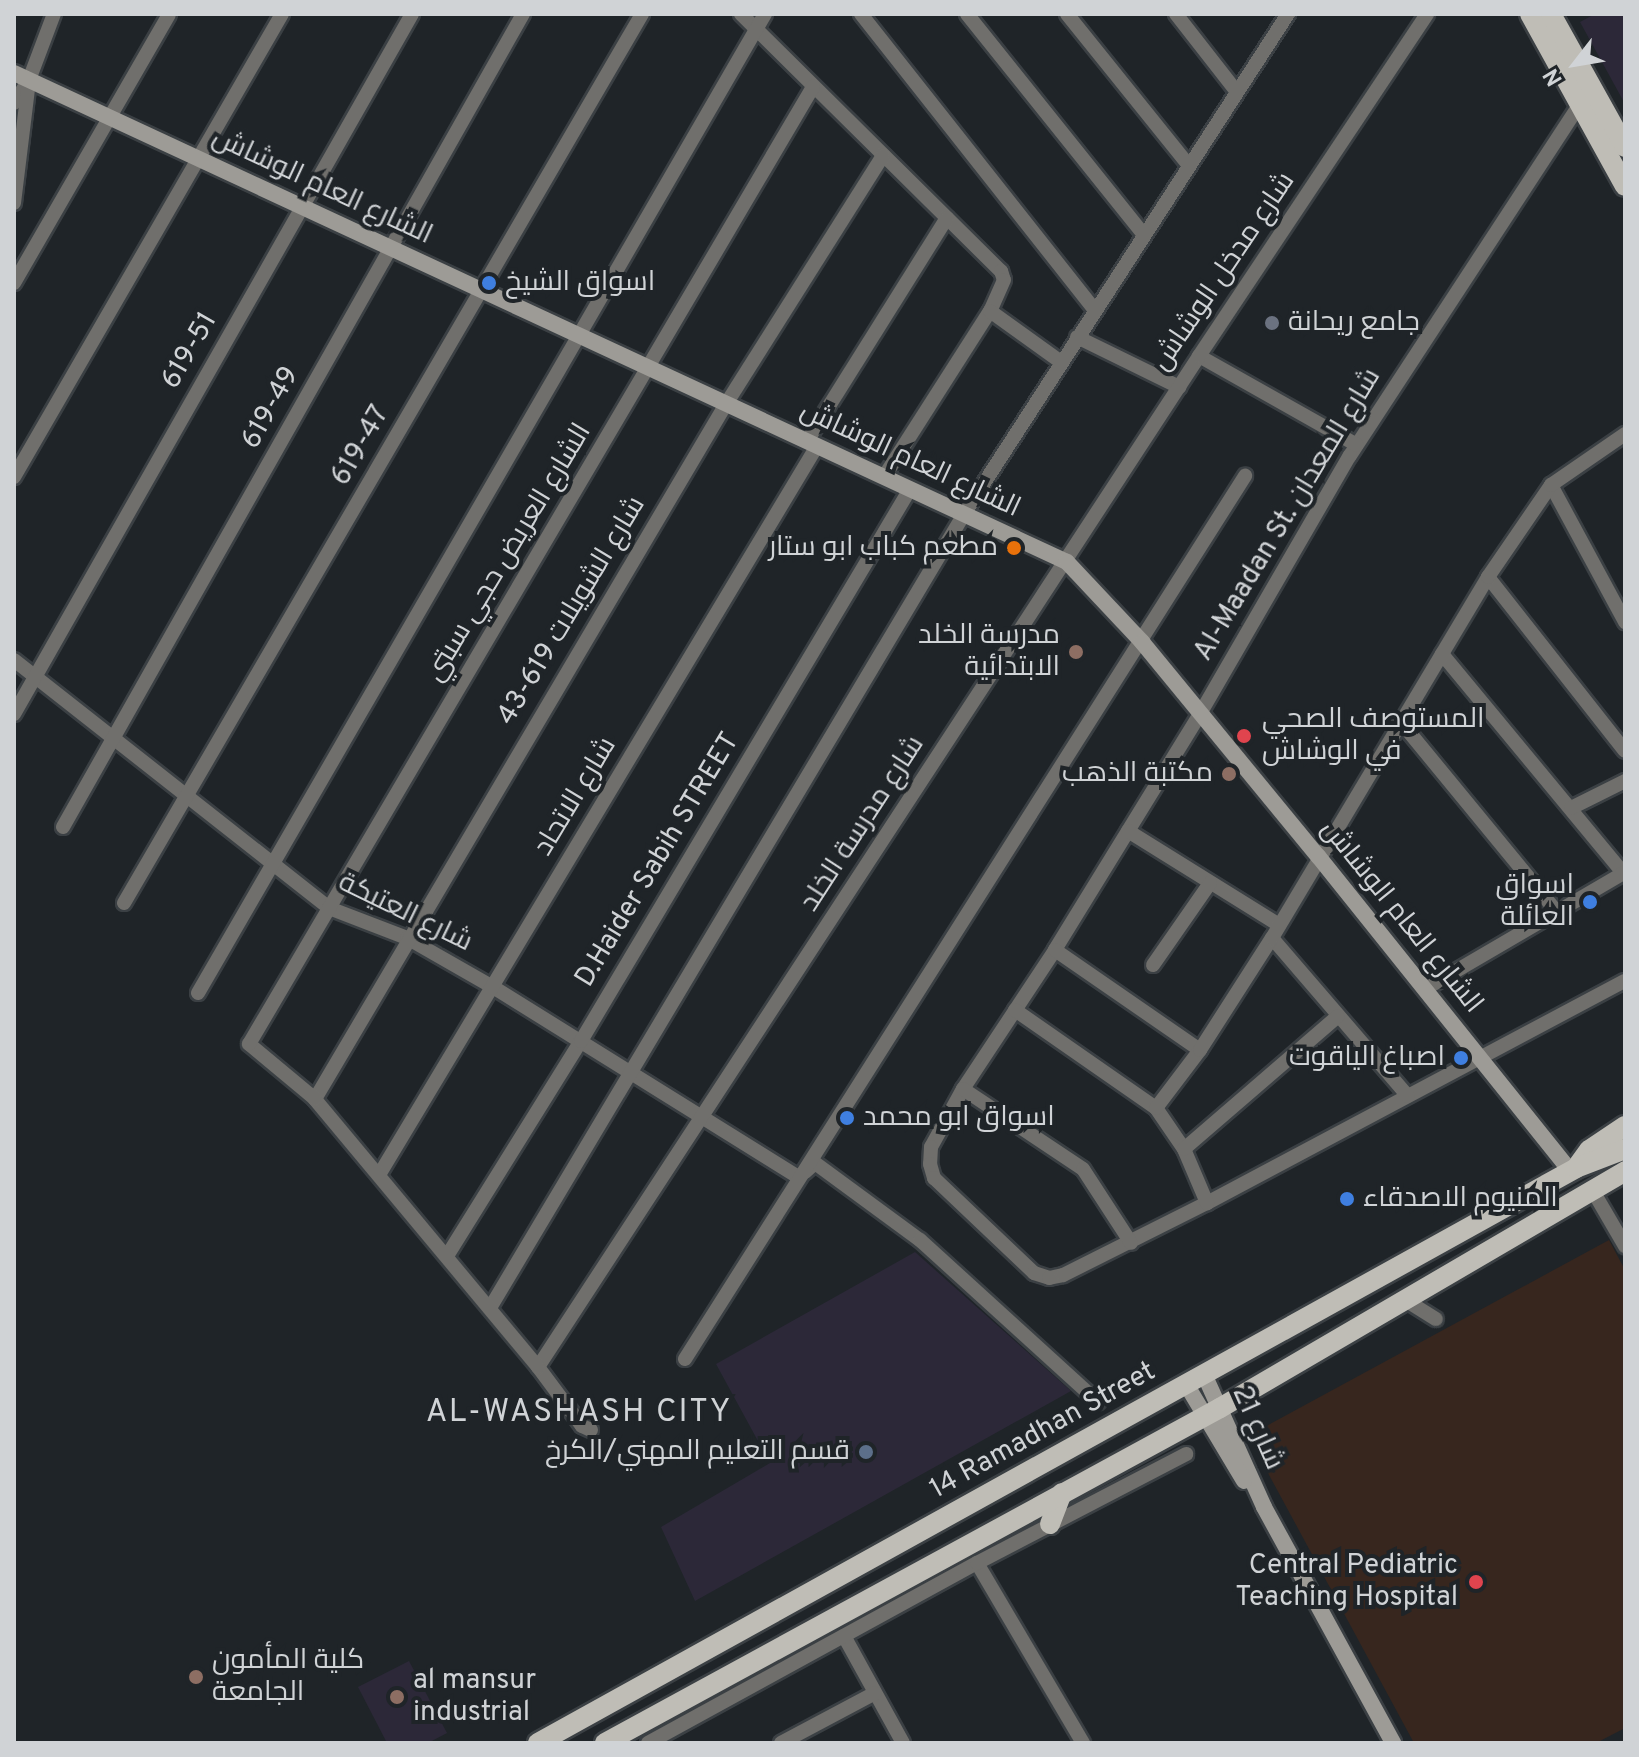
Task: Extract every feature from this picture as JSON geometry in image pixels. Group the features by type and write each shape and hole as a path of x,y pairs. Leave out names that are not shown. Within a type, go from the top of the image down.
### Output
{"main road":[{"path":"1530,14 1625,186"},
{"path":"1551,14 1625,147"},
{"name":"14 Ramadhan Street","path":"1573,1169 1589,1150 1625,1126"},
{"name":"14 Ramadhan Street","path":"538,1743 1573,1169 1624,1149"},
{"path":"605,1743 1212,1412 1407,1301 1625,1171"},
{"path":"1593,1191 1625,1185"},
{"path":"1050,1524 1062,1493"}],"street":[{"path":"14,103 22,77 54,14"},
{"path":"14,283 169,14"},
{"path":"14,477 282,14"},
{"name":"619-51","path":"14,714 412,14"},
{"name":"619-49","path":"63,827 523,14"},
{"name":"619-47","path":"124,903 642,14"},
{"path":"741,14 1001,271 1004,280 990,311 884,477"},
{"path":"198,993 765,14"},
{"path":"861,14 1095,310"},
{"path":"967,14 1144,235"},
{"path":"1067,14 1189,166"},
{"path":"1176,14 1237,92"},
{"path":"490,1308 964,514 1288,14"},
{"name":"شارع مدخل الوشاش","path":"1067,562 1199,356 1427,14"},
{"path":"14,203 22,77"},
{"name":"الشارع العام الوشاش","path":"22,77 1067,562 1142,642 1573,1169"},
{"name":"الشارع العريض حجي سبتي","path":"315,1099 249,1044 813,87"},
{"name":"Al-Maadan St. شارع المعدان","path":"1131,1243 1063,1275 1049,1278 1034,1273 934,1178 930,1164 931,1147 963,1089 1055,950 1200,714 1357,445 1580,104"},
{"name":"شارع الشويلات 619-43","path":"315,1099 407,938 726,404 883,156"},
{"name":"شارع الاتحاد","path":"379,1175 947,218"},
{"path":"990,311 1061,362"},
{"path":"1077,337 1179,387"},
{"path":"1199,356 1357,445"},
{"path":"1156,1108 1200,1050 1275,932 1488,577 1551,485 1624,438"},
{"path":"685,1359 1245,476"},
{"path":"1551,485 1625,622"},
{"name":"D.Haider Sabih STREET","path":"447,1256 581,1041 910,489"},
{"name":"شارع مدرسة الخلد","path":"538,1367 1067,562"},
{"path":"1488,577 1625,751"},
{"path":"1425,989 1555,910 1624,873 1442,654"},
{"name":"شارع العتيکة","path":"14,660 272,867 329,908 407,938 493,987 798,1177"},
{"path":"1400,721 1555,910"},
{"path":"1571,808 1625,781"},
{"path":"1128,831 1210,883 1275,932 1338,1016 1408,1096"},
{"path":"1153,965 1210,883"},
{"path":"1055,950 1200,1050"},
{"path":"963,1089 1083,1169 1131,1243 1625,981"},
{"path":"1015,1010 1156,1108 1184,1149 1207,1203"},
{"path":"1184,1149 1338,1016"},
{"path":"315,1099 490,1308 582,1426 591,1430"},
{"path":"798,1177 815,1163 920,1240 1098,1402"},
{"path":"1593,1191 1625,1246"},
{"path":"1407,1301 1436,1319"},
{"name":"شارع 21","path":"1195,1379 1241,1477 1263,1504 1393,1743"},
{"path":"648,1743 977,1563 1186,1454"},
{"path":"977,1563 1083,1743"},
{"path":"844,1636 903,1743"},
{"path":"781,1743 875,1693"}],"shaded area":[{"path":"1595,14 1625,14 1625,104 1580,22"},
{"name":"Central Pediatric Teaching Hospital","path":"1609,1240 1625,1270 1625,1728 1596,1743 1414,1743 1248,1436"},
{"path":"915,1252 1071,1391 695,1601 661,1527 770,1463 716,1364"},
{"path":"409,1661 447,1733 428,1743 387,1743 358,1687"}],"place":[{"name":"اسواق الشيخ","path":"489,283"},
{"name":"جامع ريحانة","path":"1272,323"},
{"name":"مطعم كباب ابو ستار","path":"1014,548"},
{"name":"مدرسة الخلد الابتدائية","path":"1076,652"},
{"name":"المستوصف الصحي في الوشاش","path":"1244,736"},
{"name":"مكتبة الذهب","path":"1229,774"},
{"name":"اسواق العائلة","path":"1590,902"},
{"name":"اصباغ الياقوت","path":"1461,1058"},
{"name":"اسواق ابو محمد","path":"847,1118"},
{"name":"المنيوم الاصدقاء","path":"1347,1199"},
{"name":"قسم التعليم المهني/الكرخ","path":"866,1452"},
{"name":"Central Pediatric Teaching Hospital","path":"1476,1582"},
{"name":"كلية المأمون الجامعة","path":"196,1677"},
{"name":"al mansur industrial","path":"397,1697"}],"district":[{"name":"AL-WASHASH CITY","path":"579,1413"}]}
